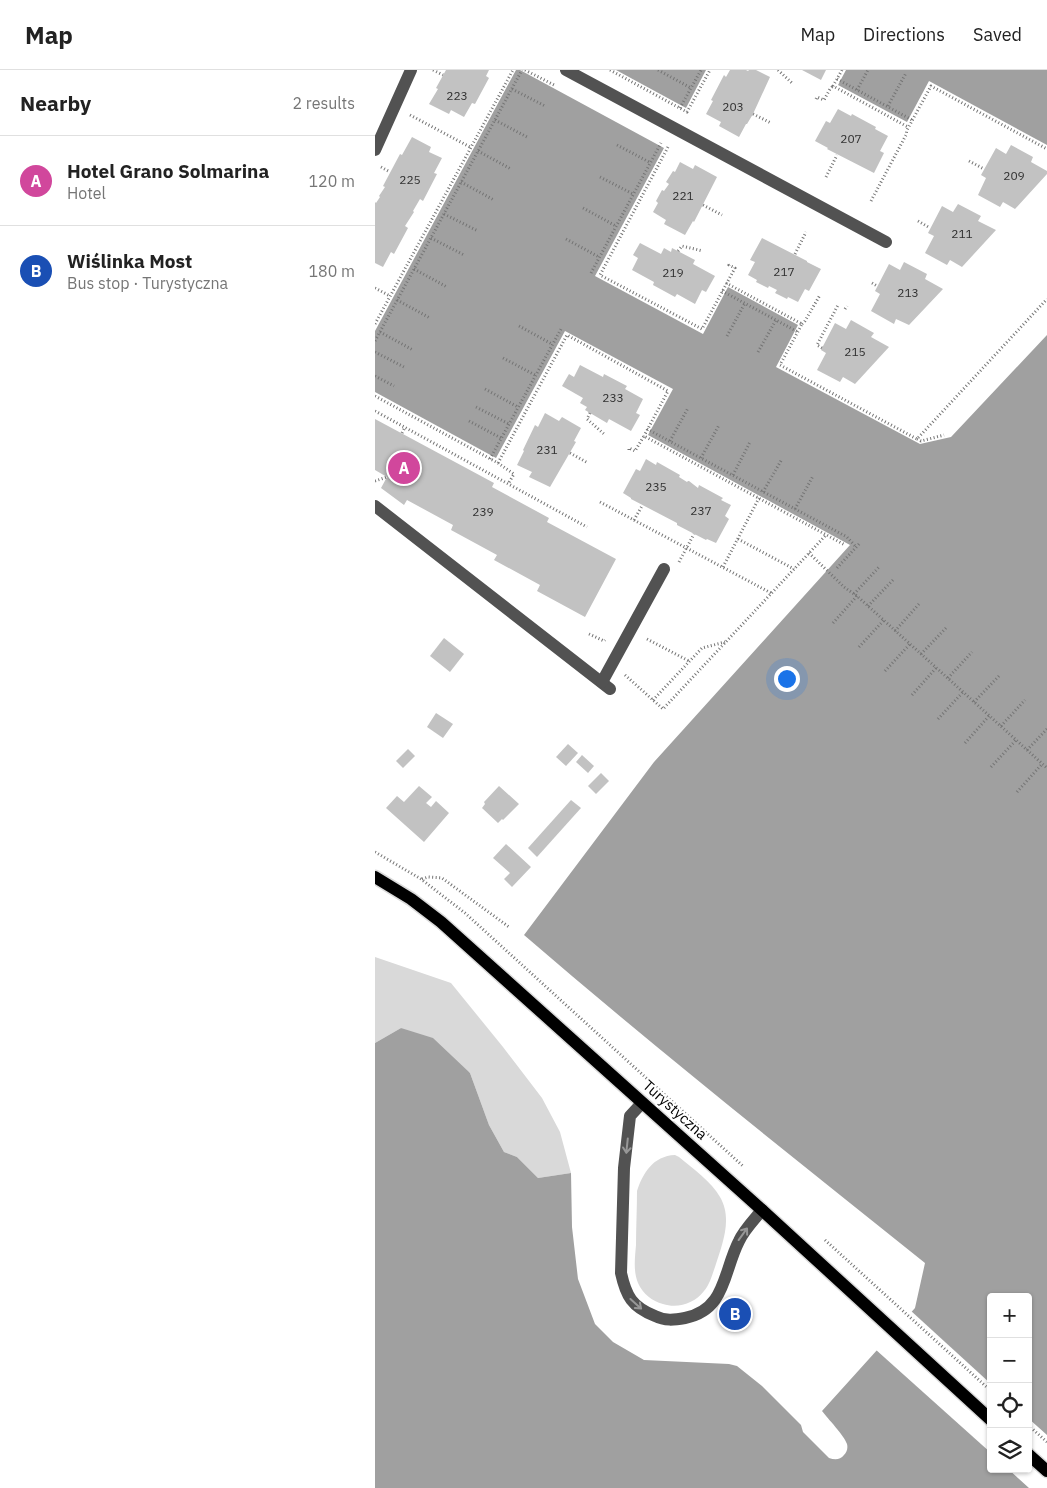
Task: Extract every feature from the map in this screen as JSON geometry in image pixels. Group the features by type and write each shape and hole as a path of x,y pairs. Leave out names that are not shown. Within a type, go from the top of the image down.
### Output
{"main road":[{"name":"Turystyczna","path":"375,877 411,899 441,922 762,1210 987,1416"},
{"path":"1032,1458 1047,1471"}],"lane":[{"path":"375,150 411,70"},
{"path":"566,70 886,242"},
{"path":"375,506 606,685 663,569"},
{"path":"642,1102 629,1116 624,1168 621,1273 625,1289 637,1307 654,1316 673,1320 696,1316 707,1309 718,1296 725,1280 731,1257 740,1238 762,1210"}],"path":[{"path":"433,70 443,76"},
{"path":"375,324 513,70"},
{"path":"375,341 522,70"},
{"path":"609,70 681,106 687,112 710,70"},
{"path":"657,70 690,89"},
{"path":"681,106 701,70"},
{"path":"778,70 792,83"},
{"path":"816,99 817,97 824,100 830,88 839,80 842,70"},
{"path":"856,89 868,70"},
{"path":"888,106 906,73"},
{"path":"839,80 911,119"},
{"path":"833,86 908,127"},
{"path":"871,201 907,136 911,119 931,86 1047,149"},
{"path":"513,87 545,106"},
{"path":"405,112 470,148"},
{"path":"753,114 771,123"},
{"path":"495,120 527,137"},
{"path":"591,272 660,144"},
{"path":"617,145 651,162"},
{"path":"668,146 600,274 702,329 724,292 726,283 735,268 729,265 730,263"},
{"path":"478,151 511,169"},
{"path":"826,177 837,155"},
{"path":"969,162 984,169"},
{"path":"380,167 390,172"},
{"path":"601,177 633,194"},
{"path":"461,182 494,200"},
{"path":"703,205 722,215"},
{"path":"583,208 616,226"},
{"path":"444,214 477,231"},
{"path":"917,221 931,228"},
{"path":"795,254 806,232"},
{"path":"431,238 464,256"},
{"path":"566,239 599,257"},
{"path":"678,252 682,246 703,251"},
{"path":"414,269 447,287"},
{"path":"726,283 802,324"},
{"path":"872,283 877,286"},
{"path":"375,288 390,296"},
{"path":"724,292 797,331"},
{"path":"820,295 797,331 780,365 921,441 944,435"},
{"path":"917,439 1047,299"},
{"path":"397,300 430,318"},
{"path":"727,336 745,303"},
{"path":"822,348 817,345 838,305"},
{"path":"758,352 776,320"},
{"path":"519,326 552,344"},
{"path":"491,457 561,328"},
{"path":"380,332 413,350"},
{"path":"498,463 567,335 668,390 649,430 643,436 635,451 629,448 629,450"},
{"path":"375,352 404,367"},
{"path":"503,358 535,375"},
{"path":"375,376 394,386"},
{"path":"485,390 518,407"},
{"path":"375,396 491,457 514,474 508,484"},
{"path":"476,407 509,424"},
{"path":"670,441 688,408"},
{"path":"375,411 587,527"},
{"path":"590,413 587,419 604,434"},
{"path":"469,421 500,440"},
{"path":"701,458 719,425"},
{"path":"402,433 405,427"},
{"path":"649,430 847,537 855,546"},
{"path":"643,436 845,545"},
{"path":"733,475 750,442"},
{"path":"570,453 588,463"},
{"path":"763,492 782,459"},
{"path":"795,509 813,476"},
{"path":"375,481 387,477"},
{"path":"723,567 759,498"},
{"path":"600,502 771,593"},
{"path":"634,520 642,506"},
{"path":"677,565 694,534"},
{"path":"620,671 663,709 826,535"},
{"path":"738,539 794,569"},
{"path":"837,568 855,546 860,543"},
{"path":"809,553 1047,768"},
{"path":"833,623 879,567"},
{"path":"868,606 893,580"},
{"path":"895,631 919,604"},
{"path":"859,647 884,620"},
{"path":"921,654 946,628"},
{"path":"639,635 689,661"},
{"path":"653,700 702,648 726,642"},
{"path":"885,671 910,644"},
{"path":"948,678 972,652"},
{"path":"912,695 937,668"},
{"path":"974,702 999,676"},
{"path":"938,719 963,692"},
{"path":"1001,726 1025,700"},
{"path":"965,743 989,716"},
{"path":"1027,750 1047,729"},
{"path":"991,767 1016,740"},
{"path":"1017,792 1042,764"},
{"path":"375,852 421,879 465,913 745,1168"},
{"path":"421,879 428,877 443,878 509,927"},
{"path":"819,1234 987,1387"},
{"path":"1031,1428 1047,1442"}],"shaded area":[{"path":"516,70 520,70 664,148 595,276 703,334 728,287 798,325 776,367 920,444 951,437 1047,335 1047,1488 375,1488 375,1043 401,1028 433,1038 470,1073 489,1125 504,1152 517,1157 538,1178 571,1173 572,1227 578,1279 595,1324 613,1342 644,1360 737,1366 762,1386 801,1425 803,1432 829,1458 841,1458 846,1453 847,1445 843,1436 822,1411 915,1308 925,1263 773,1142 524,935 654,762 850,545 648,435 673,389 565,331 496,458 375,392 375,331"},
{"path":"616,70 706,70 686,108"},
{"path":"846,70 1047,70 1047,145 929,81 907,122 838,85"},
{"path":"375,957 451,983 542,1098 560,1132 571,1173 538,1178 517,1157 504,1152 489,1125 470,1073 401,1028 375,1043"},
{"path":"675,1155 716,1191 724,1205 726,1223 721,1250 706,1288 691,1302 674,1306 659,1303 645,1294 635,1274 635,1264 637,1191 639,1184 655,1162 667,1156"}],"pier":[{"path":"910,1310 987,1380 987,1449 875,1349"},
{"path":"1032,1422 1047,1435 1047,1488 1029,1488 1012,1473 1032,1473"}],"building":[{"path":"446,70 489,70 486,76 489,78 475,104 472,103 464,117 451,110 449,114 429,104"},
{"path":"730,70 756,70 770,77 753,114 739,137 719,126 721,122 706,114 724,75 726,77"},
{"path":"802,70 826,70 821,80"},
{"path":"838,109 851,116 852,114 888,136 880,151 884,153 874,173 815,141 826,121 830,123"},
{"path":"412,137 431,147 429,152 442,158 434,173 437,174 423,201 420,199 405,226 408,228 394,254 391,252 383,267 375,263 375,202 380,197 385,187 383,186 400,154 402,155"},
{"path":"1011,145 1033,157 1031,162 1047,171 1047,174 1015,209 1003,202 1000,207 978,195 986,178 981,175 996,148 1006,154"},
{"path":"680,162 693,169 695,165 717,177 694,222 685,235 664,224 666,220 653,212 662,190 664,191 669,184 666,182 673,171 675,172"},
{"path":"958,204 981,216 978,221 996,230 962,267 950,260 947,265 925,253 934,236 928,233 942,206 953,212"},
{"path":"762,238 821,269 809,291 805,289 798,302 775,293 777,290 756,282 757,280 748,275 755,262 750,260"},
{"path":"640,243 661,254 664,248 671,252 672,248 695,260 693,264 715,276 706,292 702,290 695,304 677,294 675,297 653,285 654,282 632,270 638,258 633,255"},
{"path":"904,262 927,274 925,279 943,289 909,325 896,319 894,324 871,311 880,294 875,291 889,264 900,270"},
{"path":"851,320 874,333 871,337 889,347 855,384 843,377 840,382 817,370 826,353 821,350 835,323 846,329"},
{"path":"580,365 603,377 604,374 627,386 625,389 643,399 636,413 640,415 631,431 609,419 607,423 585,410 587,407 580,403 583,398 562,386 569,374 574,377"},
{"path":"545,413 559,421 562,417 581,428 574,441 576,442 550,487 529,477 532,472 517,465 535,425 538,427"},
{"path":"375,419 494,483 492,487 549,518 547,522 616,559 585,617 537,591 540,585 494,560 497,555 451,530 453,525 407,500 404,505 381,488 387,477 375,470"},
{"path":"646,459 656,465 657,462 680,475 679,477 687,482 689,481 698,488 699,485 723,498 721,500 731,505 725,516 729,519 716,543 677,525 677,523 623,493 636,469 640,471"},
{"path":"444,638 464,654 450,672 430,656"},
{"path":"436,713 453,724 443,738 427,727"},
{"path":"568,744 578,753 566,766 556,757"},
{"path":"408,749 415,756 403,768 396,761"},
{"path":"582,755 594,766 588,773 576,762"},
{"path":"601,773 609,781 596,794 588,786"},
{"path":"419,786 432,797 426,803 431,807 436,801 449,813 424,842 386,808 397,796 404,802"},
{"path":"499,786 519,804 498,823 482,808 485,804 484,802"},
{"path":"571,800 581,808 537,857 528,848"},
{"path":"506,844 531,867 512,887 504,879 510,873 493,858"}],"place":[{"name":"Hotel Grano Solmarina","path":"404,468"},
{"name":"Wiślinka Most","path":"735,1314"}]}
